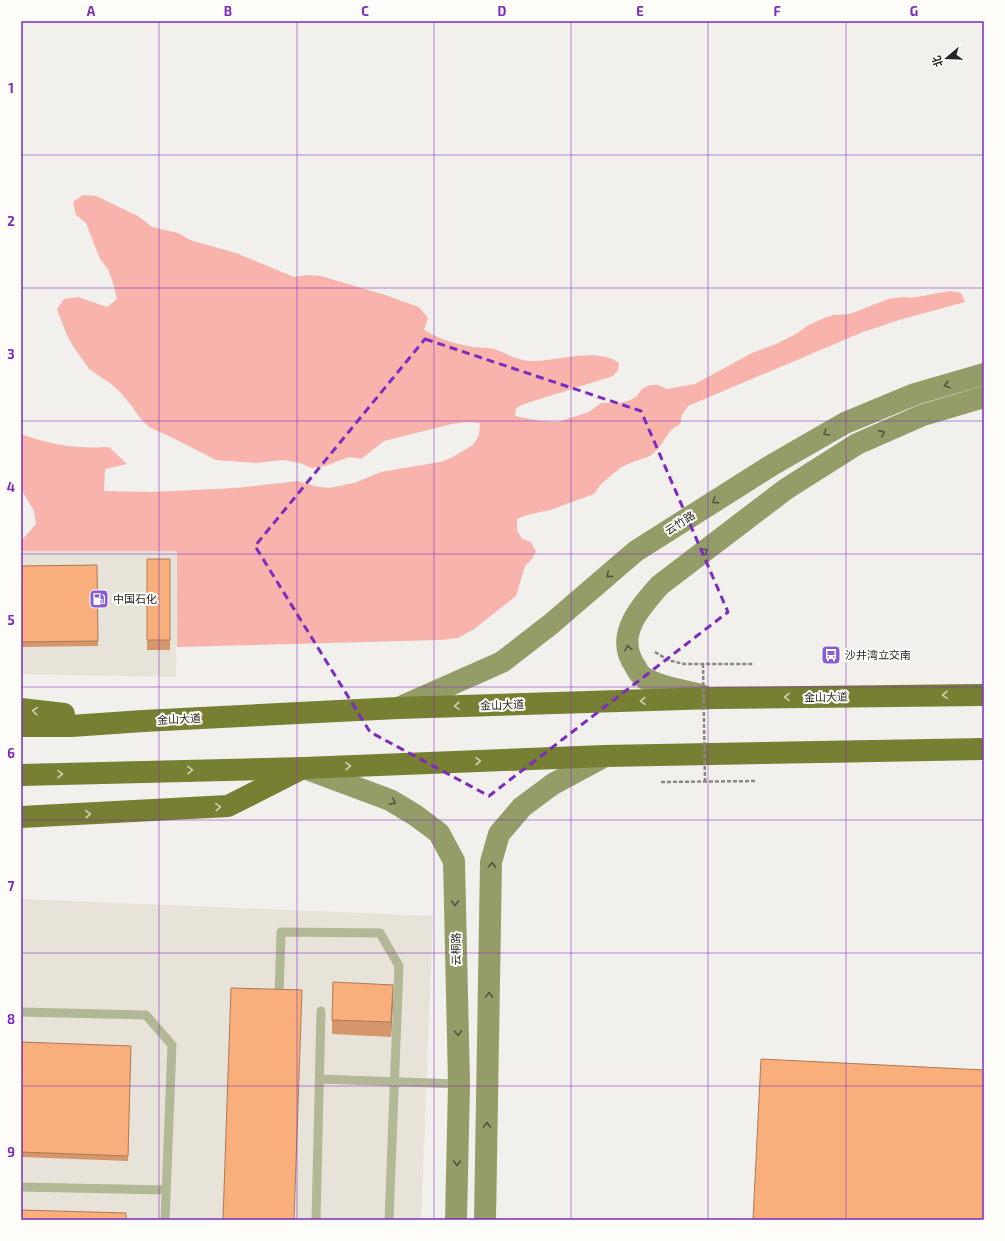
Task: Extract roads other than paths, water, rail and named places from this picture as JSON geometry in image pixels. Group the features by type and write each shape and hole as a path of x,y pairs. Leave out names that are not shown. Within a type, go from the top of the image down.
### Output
{"highway":[{"name":"金山大道","path":"21,726 71,726 398,708 715,698 984,695"},
{"path":"21,709 143,721"},
{"path":"21,774 304,768 605,756 984,749"},
{"path":"21,817 228,806 304,768"}],"main road":[{"name":"云竹路","path":"398,708 502,662 551,624 636,551 772,465 838,426 915,394 984,374"},
{"path":"715,698 660,685 642,676 630,659 626,641 631,624 643,604 660,585 786,489 857,444 923,415 984,397"},
{"path":"485,1220 491,862 499,834 522,807 553,784 605,756"},
{"name":"云桐路","path":"304,768 390,800 415,815 439,833 454,861 459,1084 456,1220"}],"lane":[{"path":"279,995 281,932 380,933 399,966 389,1220"},
{"path":"316,1220 321,1011"},
{"path":"21,1012 146,1015 172,1045 165,1220"},
{"path":"319,1079 459,1084"},
{"path":"21,1187 166,1190"}],"place":[{"name":"中国石化","path":"99,599"},
{"name":"沙井湾立交南","path":"831,655"}]}
